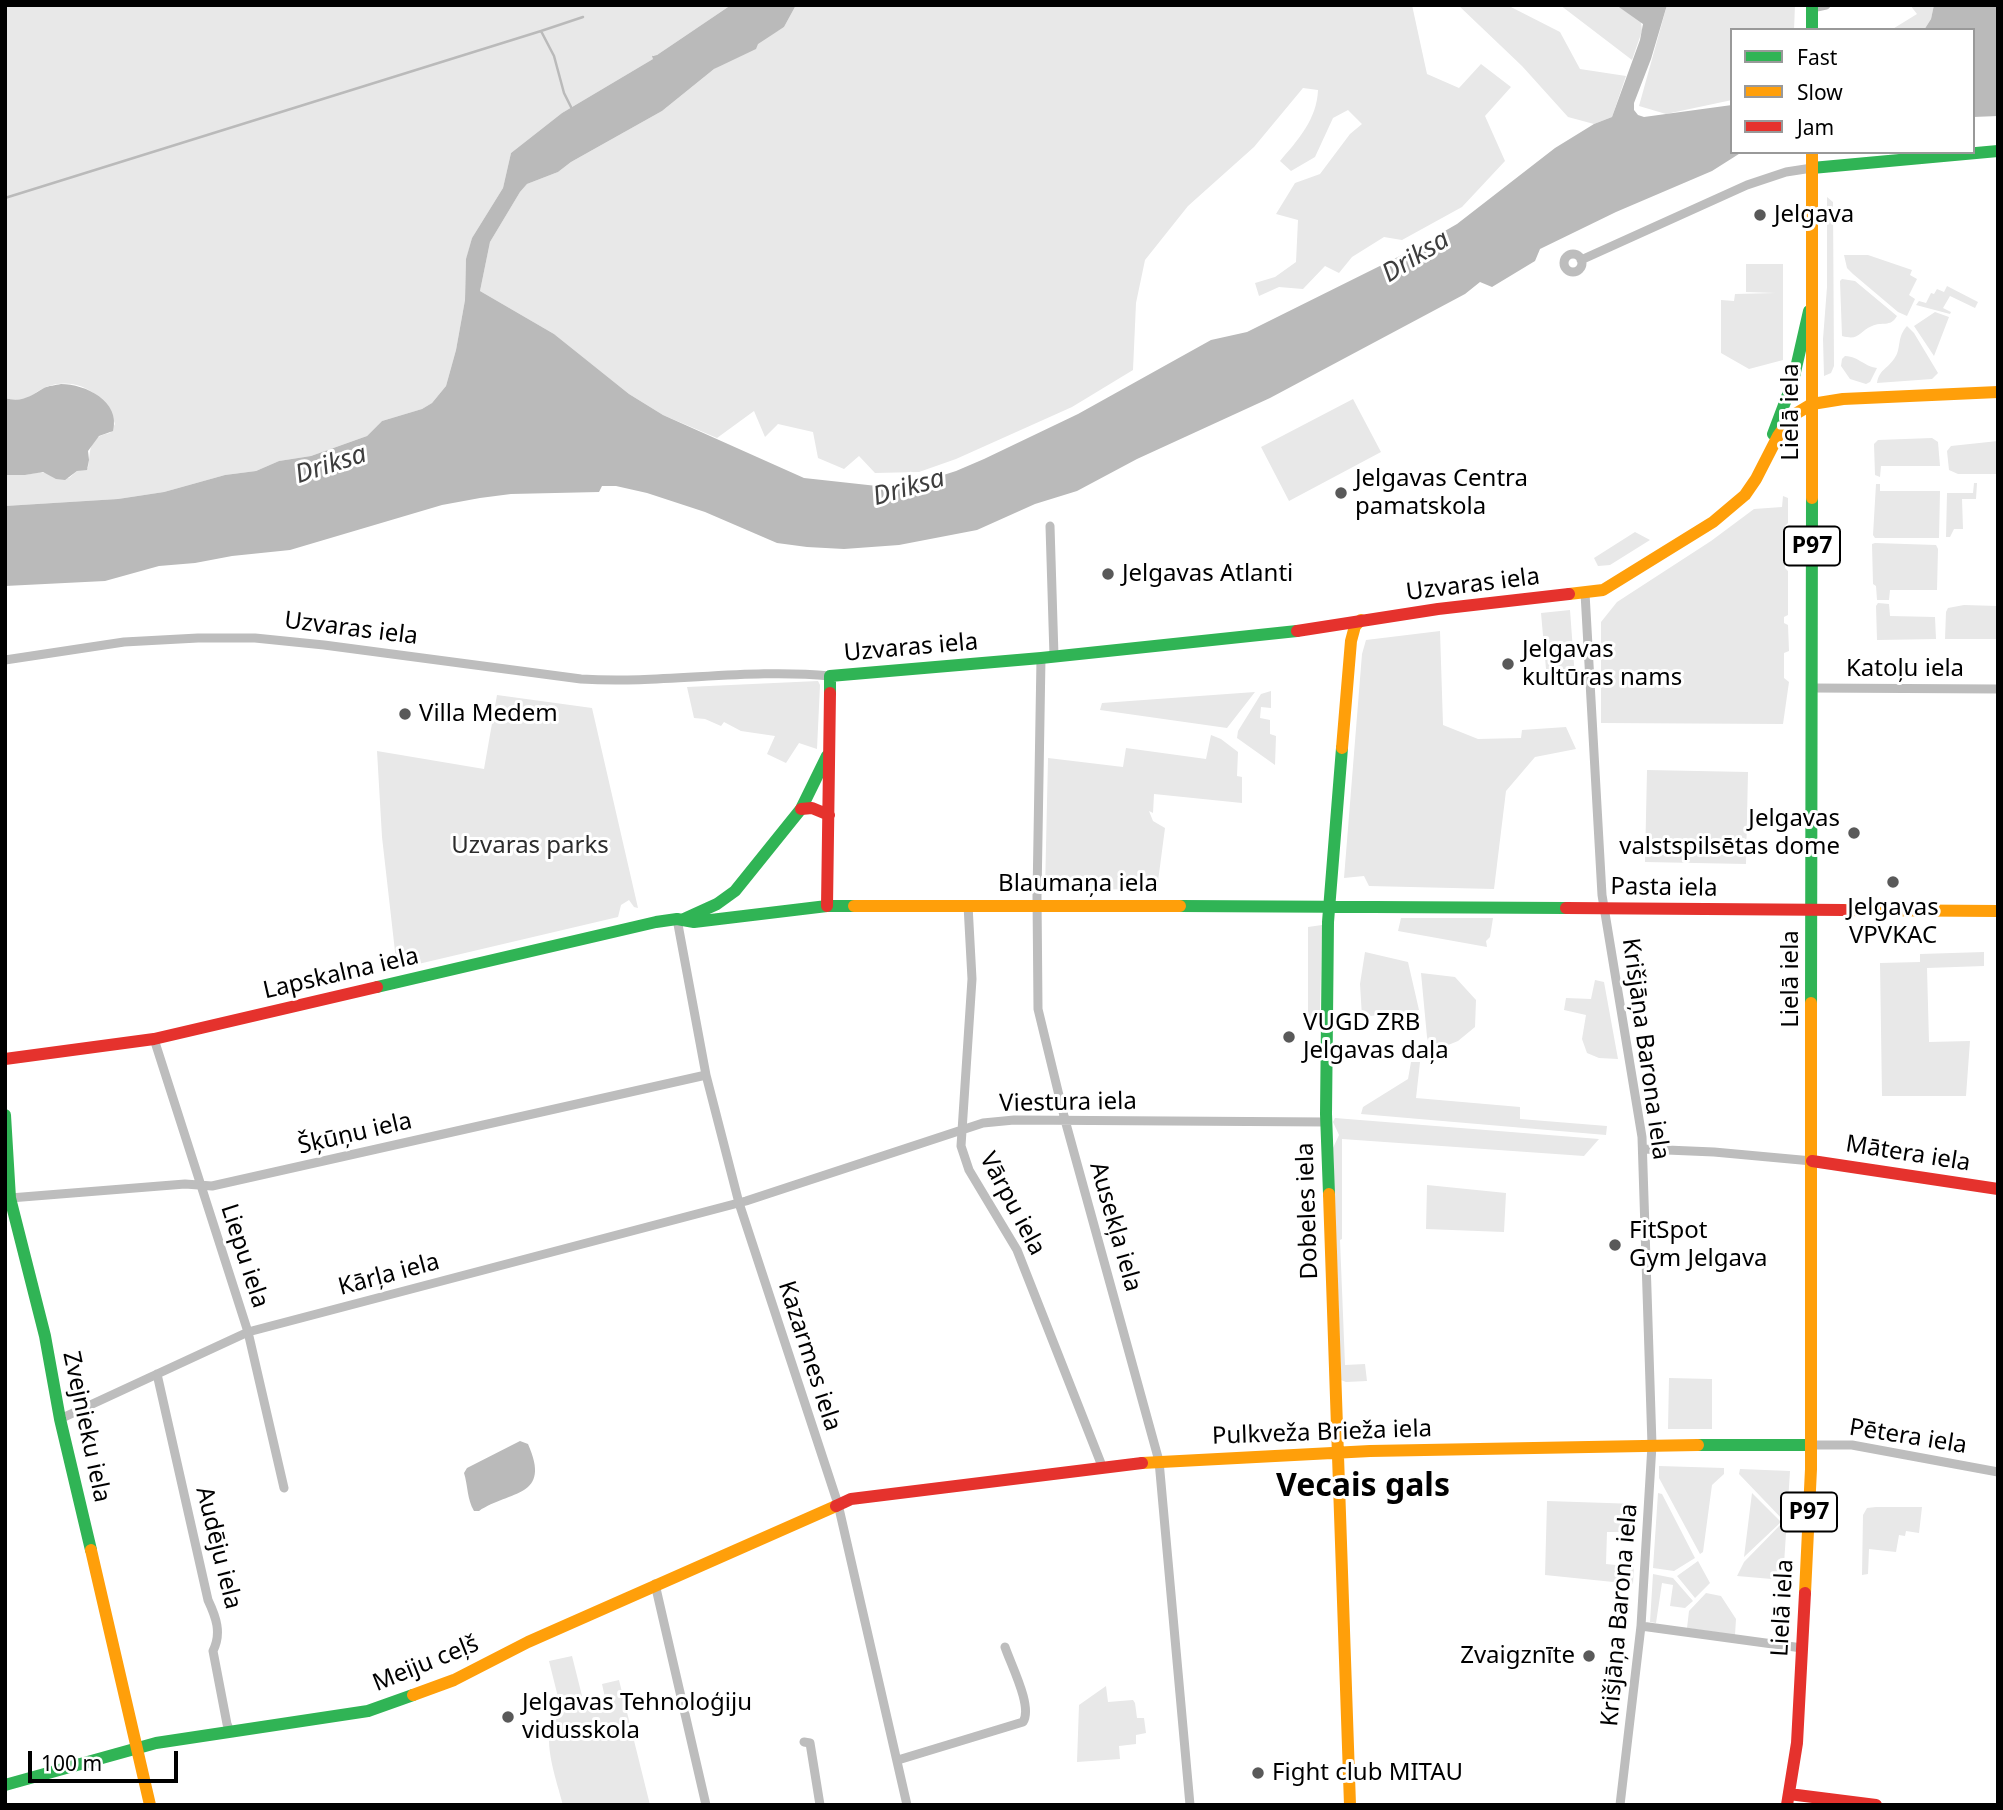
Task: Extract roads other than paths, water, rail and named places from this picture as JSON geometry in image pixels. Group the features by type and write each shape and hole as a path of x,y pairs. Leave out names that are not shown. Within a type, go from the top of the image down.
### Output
{"main road":[{"path":"1812,6 1812,28"},
{"path":"1975,153 1998,151"},
{"name":"Lielā iela","path":"1788,1800 1797,1743 1811,1445 1812,154"},
{"path":"1812,168 1965,154"},
{"name":"Uzvaras iela","path":"830,676 1291,632 1456,606 1603,590 1713,522 1745,495 1767,455 1793,381 1812,300"},
{"path":"1812,404 1843,399 1998,392"},
{"name":"Uzvaras iela","path":"1767,455 1792,416 1812,404"},
{"name":"Dobeles iela","path":"1350,1805 1326,1122 1327,957 1351,641 1355,626 1361,620"},
{"name":"Lapskalna iela","path":"680,919 694,922 827,906 830,676"},
{"name":"Lapskalna iela","path":"5,1059 154,1039 680,919 717,905 735,891 802,809 830,747"},
{"path":"802,809 812,808 829,815"},
{"name":"Blaumaņa iela","path":"827,906 1330,906"},
{"name":"Pasta iela","path":"1330,906 1998,911"},
{"name":"Zvejnieku iela","path":"5,1115 10,1198 45,1336 60,1419 150,1805"},
{"name":"Mātera iela","path":"1812,1161 1998,1189"},
{"name":"Pulkveža Brieža iela","path":"838,1504 851,1499 1159,1461 1339,1453 1811,1445"},
{"name":"Meiju ceļš","path":"5,1785 136,1747 368,1711 454,1679 655,1584 838,1504"},
{"path":"1788,1800 1876,1805"}],"street":[{"path":"1812,6 1826,5"},
{"path":"1581,260 1747,185 1786,172 1812,168"},
{"name":"Ausekļa iela","path":"1050,526 1037,905 1038,1009 1065,1120 1159,1461 1190,1805"},
{"name":"Krišjāņa Barona iela","path":"1585,593 1604,908 1618,977 1643,1149 1652,1446 1641,1626 1620,1805"},
{"name":"Uzvaras iela","path":"5,660 156,639 255,638 591,680 830,676"},
{"name":"Katoļu iela","path":"1812,688 1998,689"},
{"name":"Vārpu iela","path":"968,905 972,979 961,1146 969,1170 1017,1250 1102,1466"},
{"name":"Kazarmes iela","path":"680,919 706,1075 739,1203 838,1504 907,1805"},
{"name":"Liepu iela","path":"154,1039 248,1332 284,1488"},
{"name":"Šķūņu iela","path":"10,1198 200,1184 212,1186 706,1075"},
{"name":"Viestura iela","path":"739,1203 983,1124 1014,1120 1326,1122"},
{"path":"1643,1149 1812,1161"},
{"name":"Kārļa iela","path":"60,1419 248,1332 739,1203"},
{"name":"Audēju iela","path":"157,1374 208,1600 216,1618 218,1641 213,1651 230,1731"},
{"name":"Pētera iela","path":"1811,1445 1852,1445 1998,1472"},
{"path":"655,1584 706,1805"},
{"path":"1641,1626 1802,1648"},
{"path":"898,1760 1023,1722 1027,1712 1024,1699 1005,1647"},
{"path":"804,1742 810,1743 820,1805"}],"water":[{"name":"Driksa","path":"731,5 796,5 784,27 758,44 756,49 714,69 662,111 558,172 527,184 490,242 480,291 554,334 629,394 663,415 804,478 877,486 928,480 984,459 1078,414 1211,340 1247,332 1410,251 1457,224 1555,148 1594,124 1612,117 1640,40 1643,24 1616,5 1667,5 1634,103 1634,110 1638,115 1644,117 1730,105 1730,154 1739,154 1712,171 1616,212 1540,249 1535,261 1492,287 1480,282 1465,294 1270,398 1137,459 1077,491 1035,504 977,530 899,545 844,549 807,547 777,543 705,512 647,493 616,486 602,486 599,492 511,494 442,505 290,550 159,566 105,581 5,586 5,506 118,499 164,492 225,475 256,471 279,461 311,456 367,436 382,421 422,409 432,403 446,386 456,350 465,300 466,259 472,238 503,188 511,153 562,113 657,55"},
{"path":"1934,5 1998,5 1998,116 1975,117 1975,28 1925,28 1931,19"},
{"path":"61,384 80,387 99,396 112,411 113,431 99,436 88,451 87,470 77,471 65,480 56,479 43,472 5,475 5,398 21,399 46,387"},
{"path":"520,1441 528,1444 534,1462 535,1474 531,1483 514,1495 474,1511 464,1473 467,1468"}],"waterway":[{"path":"541,31 583,17"},
{"path":"5,198 541,31 554,56 564,93 571,107"}],"place":[{"name":"Jelgava","path":"1760,215"},
{"name":"Jelgavas Centra pamatskola","path":"1341,493"},
{"name":"Jelgavas Atlanti","path":"1108,574"},
{"name":"Jelgavas kultūras nams","path":"1508,664"},
{"name":"Villa Medem","path":"405,714"},
{"name":"Jelgavas valstspilsētas dome","path":"1854,833"},
{"name":"Jelgavas VPVKAC","path":"1893,882"},
{"name":"VUGD ZRB Jelgavas daļa","path":"1289,1037"},
{"name":"FitSpot Gym Jelgava","path":"1615,1245"},
{"name":"Zvaigznīte","path":"1589,1656"},
{"name":"Jelgavas Tehnoloģiju vidusskola","path":"508,1717"},
{"name":"Fight club MITAU","path":"1258,1773"}],"district":[{"name":"Vecais gals","path":"1363,1487"}],"park label":[{"name":"Uzvaras parks","path":"530,846"}]}
